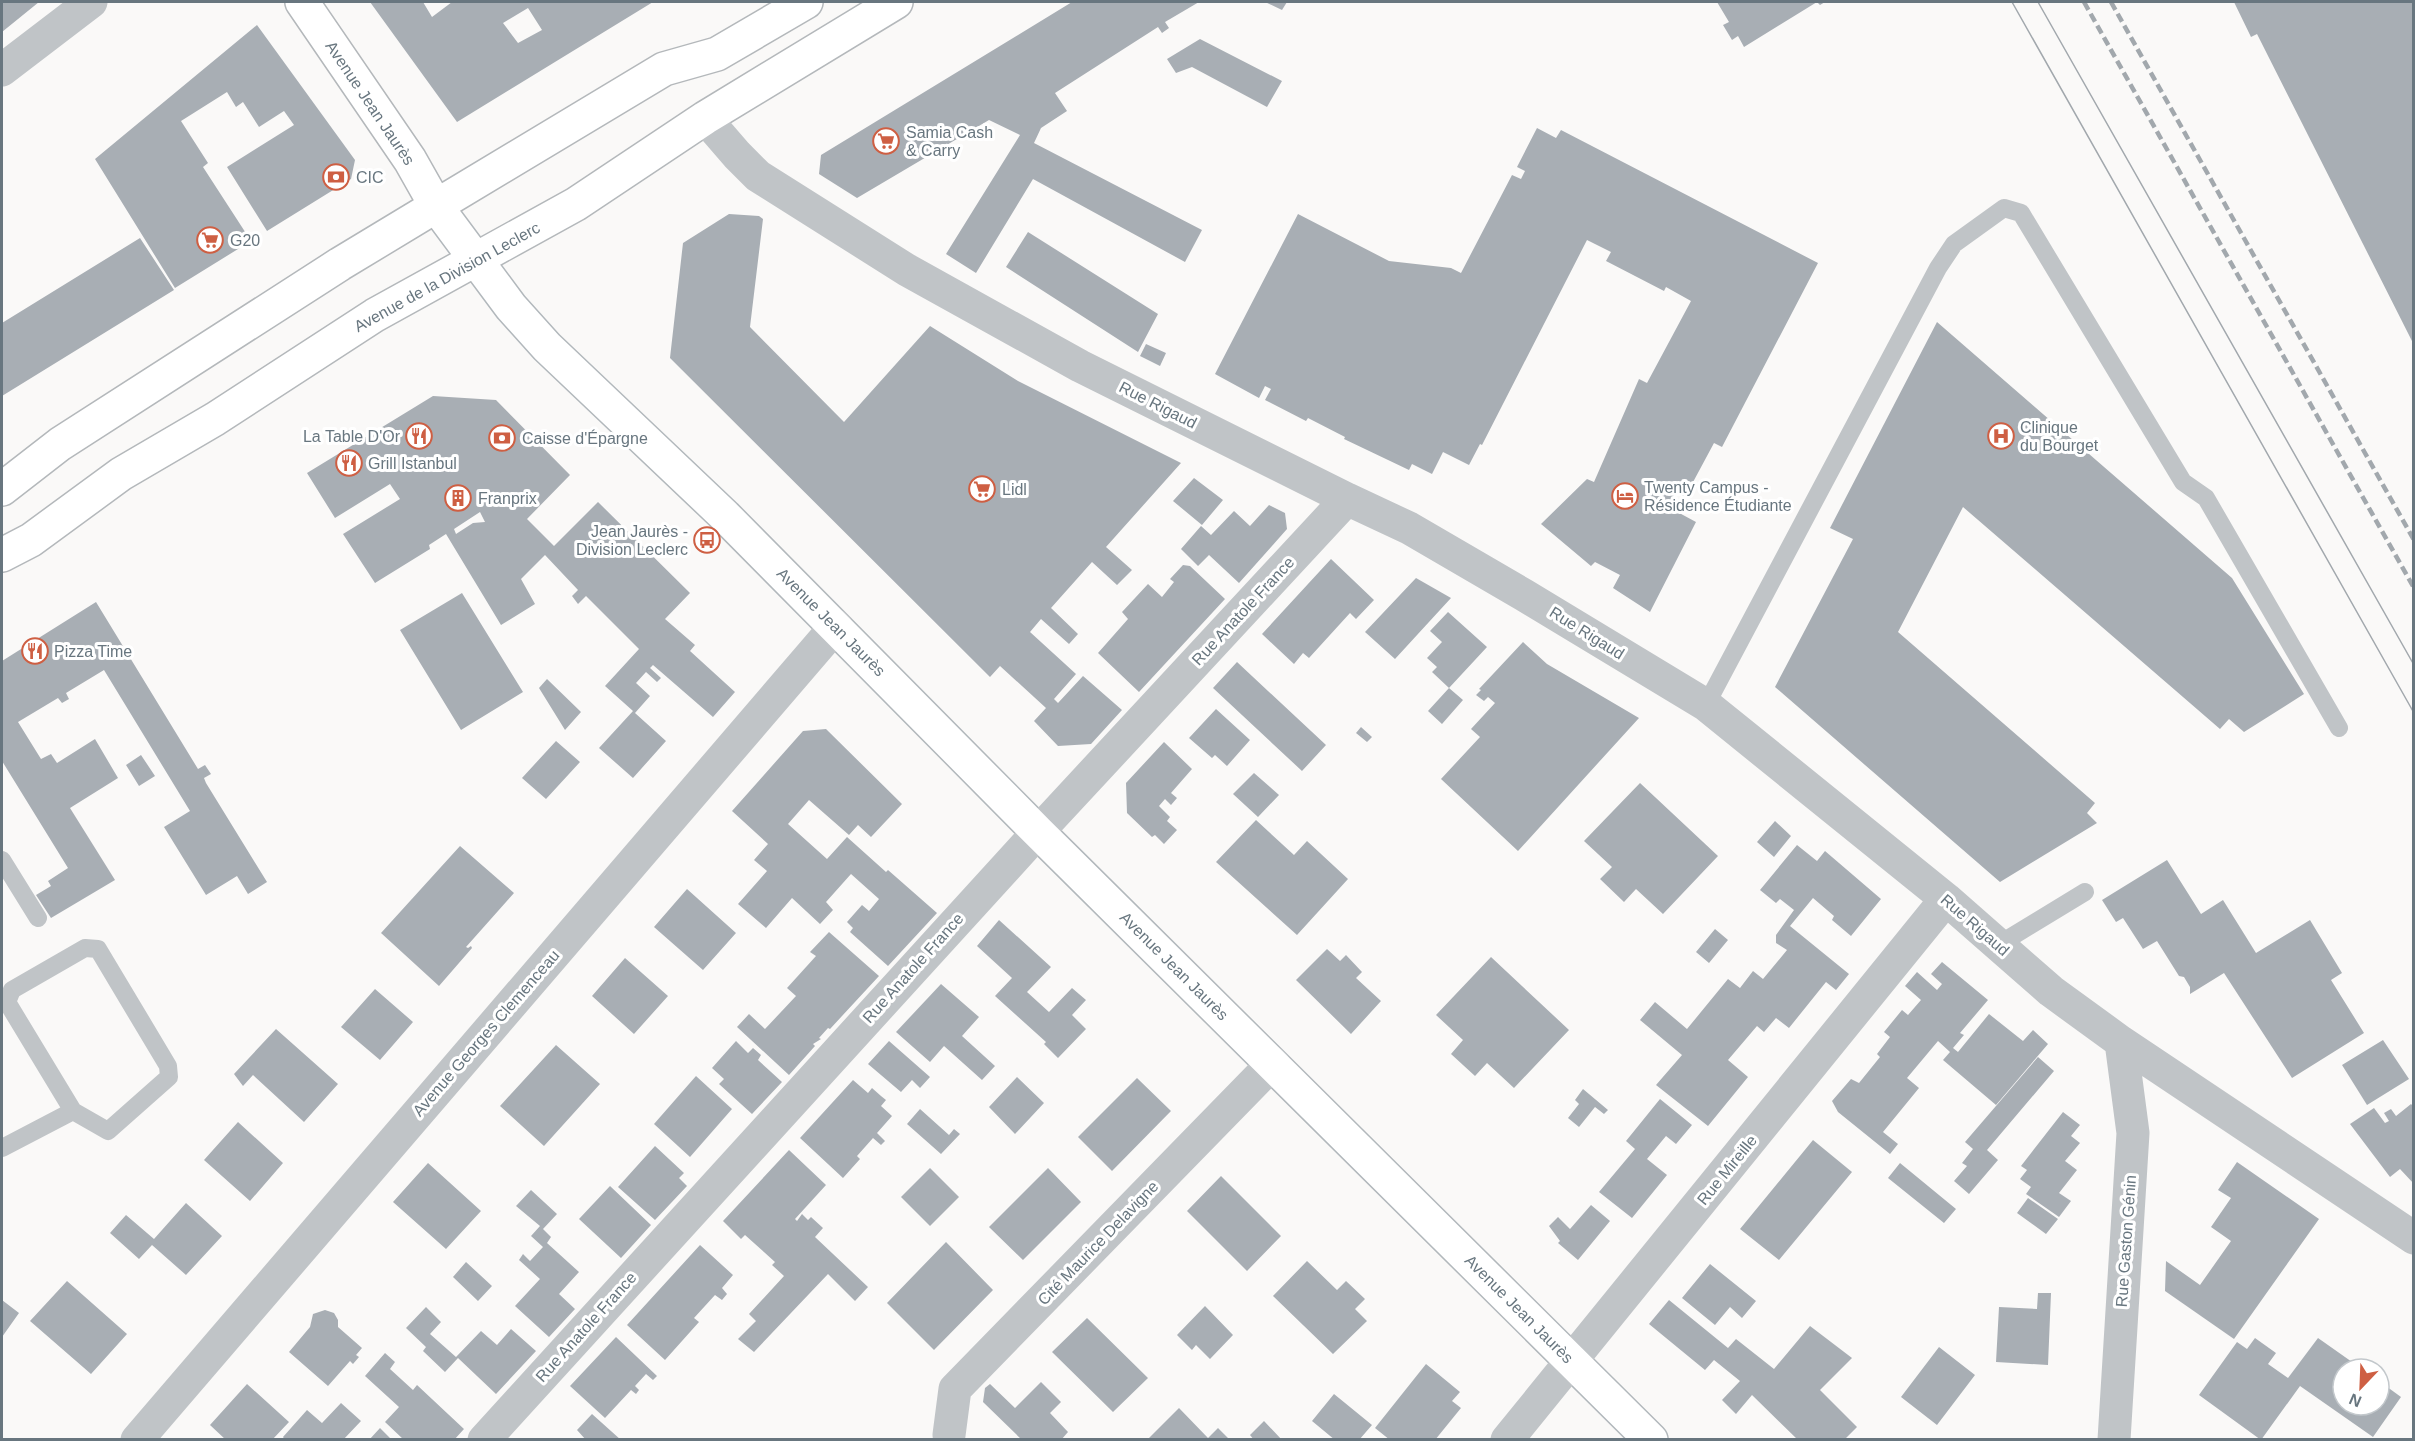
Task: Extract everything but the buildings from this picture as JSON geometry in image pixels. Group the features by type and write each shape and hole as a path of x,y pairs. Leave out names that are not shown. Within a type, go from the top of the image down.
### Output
{"main road":[{"name":"Avenue Jean Jaurès","path":"302,2 410,160 436,206 511,307 547,347 836,627 1038,832 1651,1440"},
{"path":"2,489 60,444 340,264 664,69 717,54 806,2"},
{"name":"Avenue de la Division Leclerc","path":"2,555 31,540 121,474 215,419 375,315 576,204 705,118 896,2"}],"street":[{"path":"2,70 91,2"},
{"name":"Rue Rigaud","path":"705,118 758,176 907,270 1080,366 1428,539 1706,705 1946,899 2051,991 2121,1042 2414,1238"},
{"name":"Rue Anatole France","path":"484,1440 1038,832 1347,499"},
{"name":"Avenue Georges Clemenceau","path":"137,1440 836,627"},
{"name":"Rue Mireille","path":"1507,1440 1946,899"},
{"name":"Rue Gaston Génin","path":"2114,1440 2133,1133 2121,1042"},
{"name":"Cité Maurice Delavigne","path":"949,1435 955,1389 1273,1063"}],"lane":[{"path":"1706,705 1938,268 1954,244 2004,208 2021,213 2183,482 2206,498 2339,728"},
{"path":"2,860 38,918"},
{"path":"1998,945 2085,892"},
{"path":"85,948 98,949 168,1066 169,1077 108,1131 73,1111 7,1002 12,990 85,948"},
{"path":"2,1148 73,1111"}],"tram line":[{"path":"2012,2 2414,713"},
{"path":"2038,2 2414,665"}],"railway":[{"path":"2084,2 2414,588"},
{"path":"2111,2 2414,540"}],"place":[{"name":"Samia Cash & Carry","path":"886,141"},
{"name":"CIC","path":"336,177"},
{"name":"G20","path":"210,240"},
{"name":"La Table D'Or","path":"419,436"},
{"name":"Clinique du Bourget","path":"2001,436"},
{"name":"Caisse d'Épargne","path":"502,438"},
{"name":"Grill Istanbul","path":"349,463"},
{"name":"Lidl","path":"982,489"},
{"name":"Twenty Campus - Résidence Étudiante","path":"1625,496"},
{"name":"Franprix","path":"458,498"},
{"name":"Jean Jaurès - Division Leclerc","path":"707,540"},
{"name":"Pizza Time","path":"35,651"}]}
